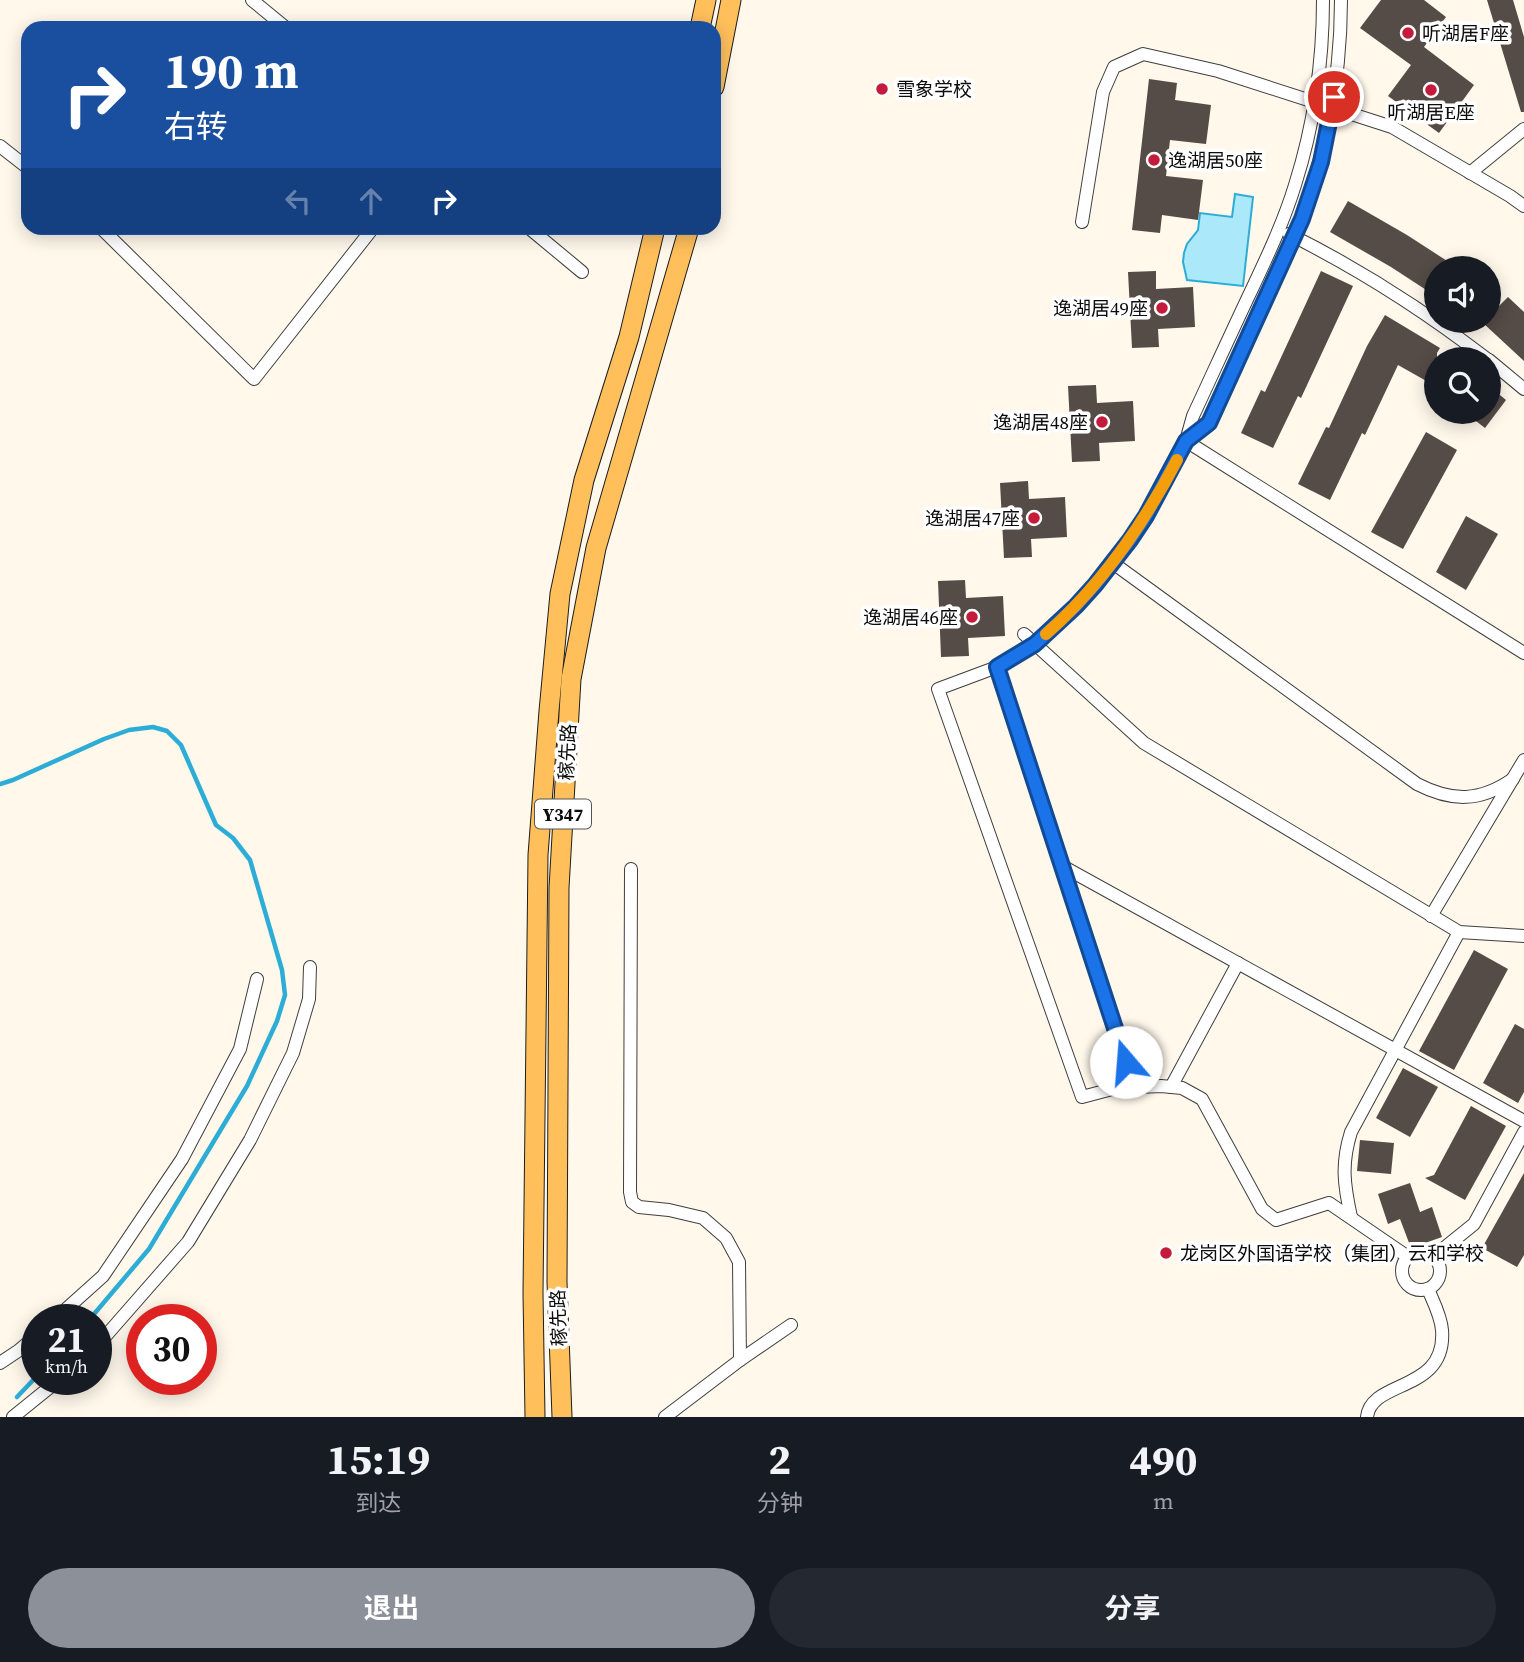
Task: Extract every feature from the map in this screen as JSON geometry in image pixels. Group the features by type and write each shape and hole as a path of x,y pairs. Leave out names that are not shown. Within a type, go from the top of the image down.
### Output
{"main road":[{"path":"702,21 706,0"},
{"path":"721,51 731,0"},
{"name":"稼先路","path":"535,1417 533,1293 538,855 560,594 584,481 629,337 654,235"},
{"name":"稼先路","path":"562,1417 557,1282 559,888 571,679 596,548 687,235"}],"street":[{"path":"252,0 268,21"},
{"path":"1323,0 1321,58 1310,130 1301,167 1279,229 1194,416 1186,441 1146,516 1113,563 1076,606 1035,644 997,667 938,689 1082,1097 1116,1088 1182,1088 1202,1099 1262,1209 1276,1220 1329,1202 1408,1257"},
{"path":"1186,441 1209,423 1295,237 1309,200 1321,162 1332,108 1339,60 1341,0"},
{"path":"1082,222 1103,92 1114,67 1143,54 1218,71 1392,127 1524,206"},
{"path":"1470,173 1524,129"},
{"path":"0,146 21,162"},
{"path":"1279,229 1401,297 1471,347"},
{"path":"111,235 254,379 367,235"},
{"path":"537,235 582,272"},
{"path":"1501,369 1524,388"},
{"path":"1186,441 1524,653"},
{"path":"1113,563 1418,783 1441,794 1466,797 1499,789 1513,779"},
{"path":"1024,634 1144,743 1459,932 1524,936"},
{"path":"997,667 1134,1087"},
{"path":"1431,916 1524,760"},
{"path":"1062,866 1524,1121"},
{"path":"631,869 632,1202 639,1207 669,1210 703,1218 726,1238 739,1262 740,1360"},
{"path":"1350,1217 1343,1175 1347,1146 1357,1119 1459,932"},
{"path":"1171,1087 1238,963"},
{"path":"112,1329 188,1242 250,1140 293,1053 309,999 310,967"},
{"path":"72,1304 103,1276 182,1159 240,1049 257,979"},
{"path":"1433,1257 1474,1224 1524,1132"},
{"path":"1414,1253 1427,1253 1440,1268 1437,1280 1428,1289 1415,1289 1405,1281 1402,1269 1408,1257 1414,1253"},
{"path":"1367,1417 1373,1401 1421,1376 1434,1363 1441,1346 1442,1328 1428,1289"},
{"path":"665,1417 791,1325"},
{"path":"0,1363 21,1348"},
{"path":"13,1417 40,1395"}],"water":[{"path":"1235,194 1253,197 1243,286 1187,280 1184,253 1187,244 1198,230 1200,213 1232,217"}],"building":[{"path":"1381,0 1424,0 1446,17 1424,47 1474,85 1439,133 1388,96 1411,65 1360,28"},
{"path":"1487,0 1513,0 1524,37 1524,112 1521,112"},
{"name":"逸湖居50座","path":"1149,79 1177,83 1175,100 1211,105 1206,144 1170,140 1166,176 1203,180 1198,220 1162,215 1160,233 1132,230"},
{"path":"1348,201 1439,256 1424,256 1424,289 1330,232"},
{"name":"逸湖居49座","path":"1156,271 1156,289 1193,287 1195,327 1158,329 1159,347 1132,348 1128,272"},
{"path":"1321,271 1353,286 1301,398 1298,396 1273,448 1241,433 1261,390 1265,392"},
{"path":"1508,297 1524,312 1524,361 1494,333 1501,333 1501,304"},
{"path":"1385,315 1438,347 1424,347 1424,380 1398,365 1330,500 1298,484 1326,427 1329,428 1367,346"},
{"name":"逸湖居48座","path":"1096,385 1097,403 1133,401 1135,441 1099,443 1100,461 1072,462 1068,386"},
{"path":"1426,432 1457,450 1403,549 1371,532"},
{"name":"逸湖居47座","path":"1028,481 1029,499 1065,497 1067,537 1031,539 1032,557 1004,558 1000,483"},
{"path":"1466,516 1498,534 1466,590 1436,572"},
{"name":"逸湖居46座","path":"965,580 966,598 1003,596 1005,636 968,638 969,656 941,657 938,581"},
{"path":"1474,950 1508,969 1454,1070 1419,1051"},
{"path":"1515,1024 1524,1029 1524,1092 1518,1103 1483,1083"},
{"path":"1403,1068 1438,1087 1410,1137 1376,1118"},
{"path":"1471,1106 1506,1126 1465,1200 1425,1178 1434,1175"},
{"path":"1360,1140 1394,1143 1391,1174 1357,1171"},
{"path":"1524,1173 1524,1255 1517,1267 1482,1248"},
{"path":"1410,1183 1420,1212 1432,1207 1442,1237 1411,1248 1400,1219 1388,1224 1378,1194"}],"waterway":[{"path":"0,784 129,730 153,727 167,731 181,745 216,825 233,838 250,860 282,970 285,995 277,1021 247,1086 149,1249 103,1304"},
{"path":"17,1397 21,1393"}],"slow traffic":[{"path":"1046,634 1076,606 1113,563 1146,516 1177,460"}],"place":[{"name":"听湖居F座","path":"1408,33"},
{"name":"雪象学校","path":"882,89"},
{"name":"听湖居E座","path":"1431,90"},
{"name":"逸湖居50座","path":"1154,160"},
{"name":"逸湖居49座","path":"1162,308"},
{"name":"逸湖居48座","path":"1102,422"},
{"name":"逸湖居47座","path":"1034,518"},
{"name":"逸湖居46座","path":"972,617"},
{"name":"龙岗区外国语学校（集团）云和学校","path":"1166,1253"}],"route":[{"path":"1126,1062 997,667 1035,644 1095,585 1146,516 1186,441 1209,423 1302,219 1321,162 1334,97"}]}
